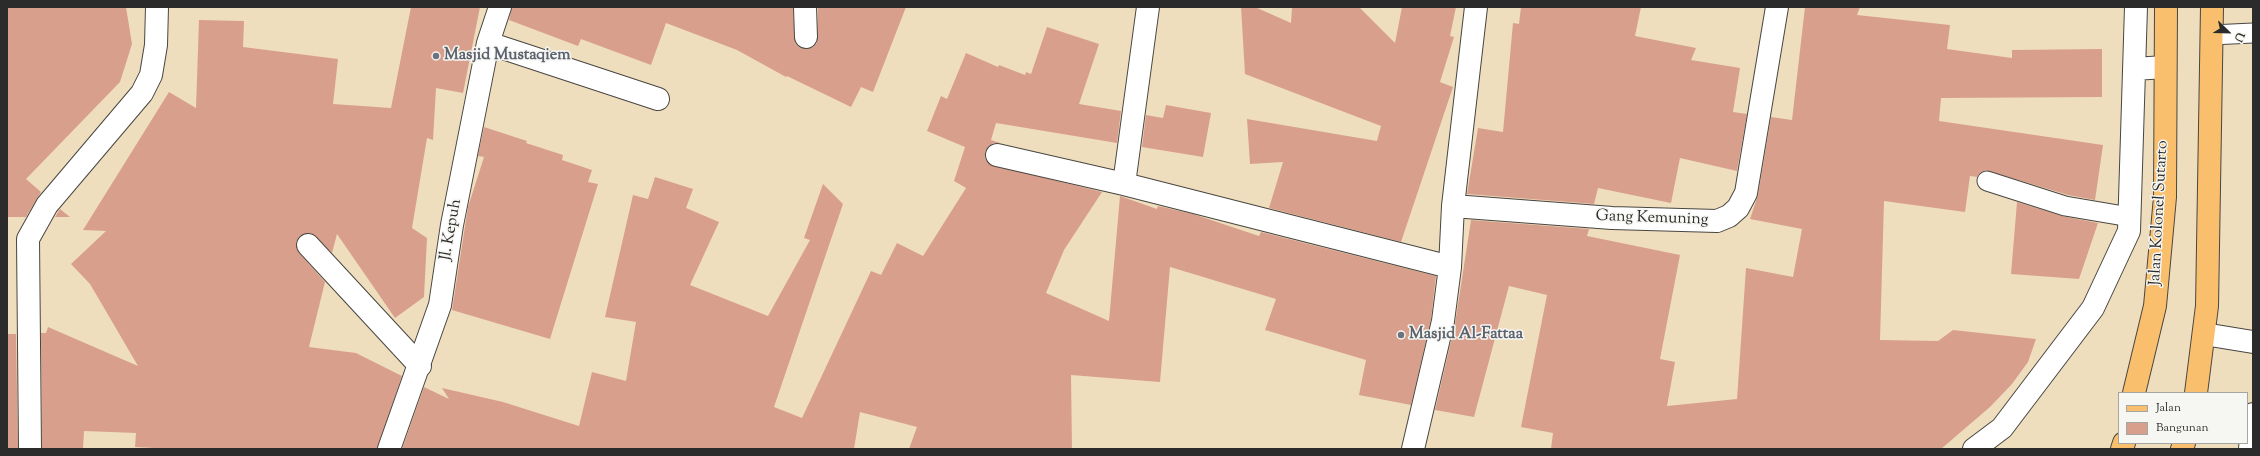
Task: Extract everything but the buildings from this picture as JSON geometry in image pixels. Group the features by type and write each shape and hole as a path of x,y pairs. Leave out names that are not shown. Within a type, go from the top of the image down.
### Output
{"main road":[{"name":"Jalan Kolonel Sutarto","path":"2134,392 2155,298 2165,197 2166,7"},
{"path":"2196,392 2207,306 2212,7"}],"street":[{"path":"30,449 28,239 47,205 142,93 151,74 156,44 157,7"},
{"name":"Jl. Kepuh","path":"390,449 440,305 452,225 488,43 500,7"},
{"path":"805,7 806,37"},
{"path":"1124,184 1148,7"},
{"path":"1413,449 1443,321 1450,267 1453,206 1476,7"},
{"name":"Gang Kemuning","path":"1453,206 1620,218 1717,221 1729,216 1738,208 1746,193 1777,7"},
{"path":"1974,449 2002,428 2093,308 2129,231 2136,7"},
{"path":"488,43 658,99"},
{"path":"2134,69 2165,67"},
{"path":"998,155 1124,184 1450,267"},
{"path":"308,245 420,366"},
{"path":"2204,334 2253,342"},
{"path":"2250,449 2253,414"}],"lane":[{"path":"2212,35 2253,33"},
{"path":"1987,182 2065,206 2130,217"}],"place":[{"name":"Masjid Mustaqiem","path":"436,56"},
{"name":"Masjid Al-Fattaa","path":"1401,335"}]}
